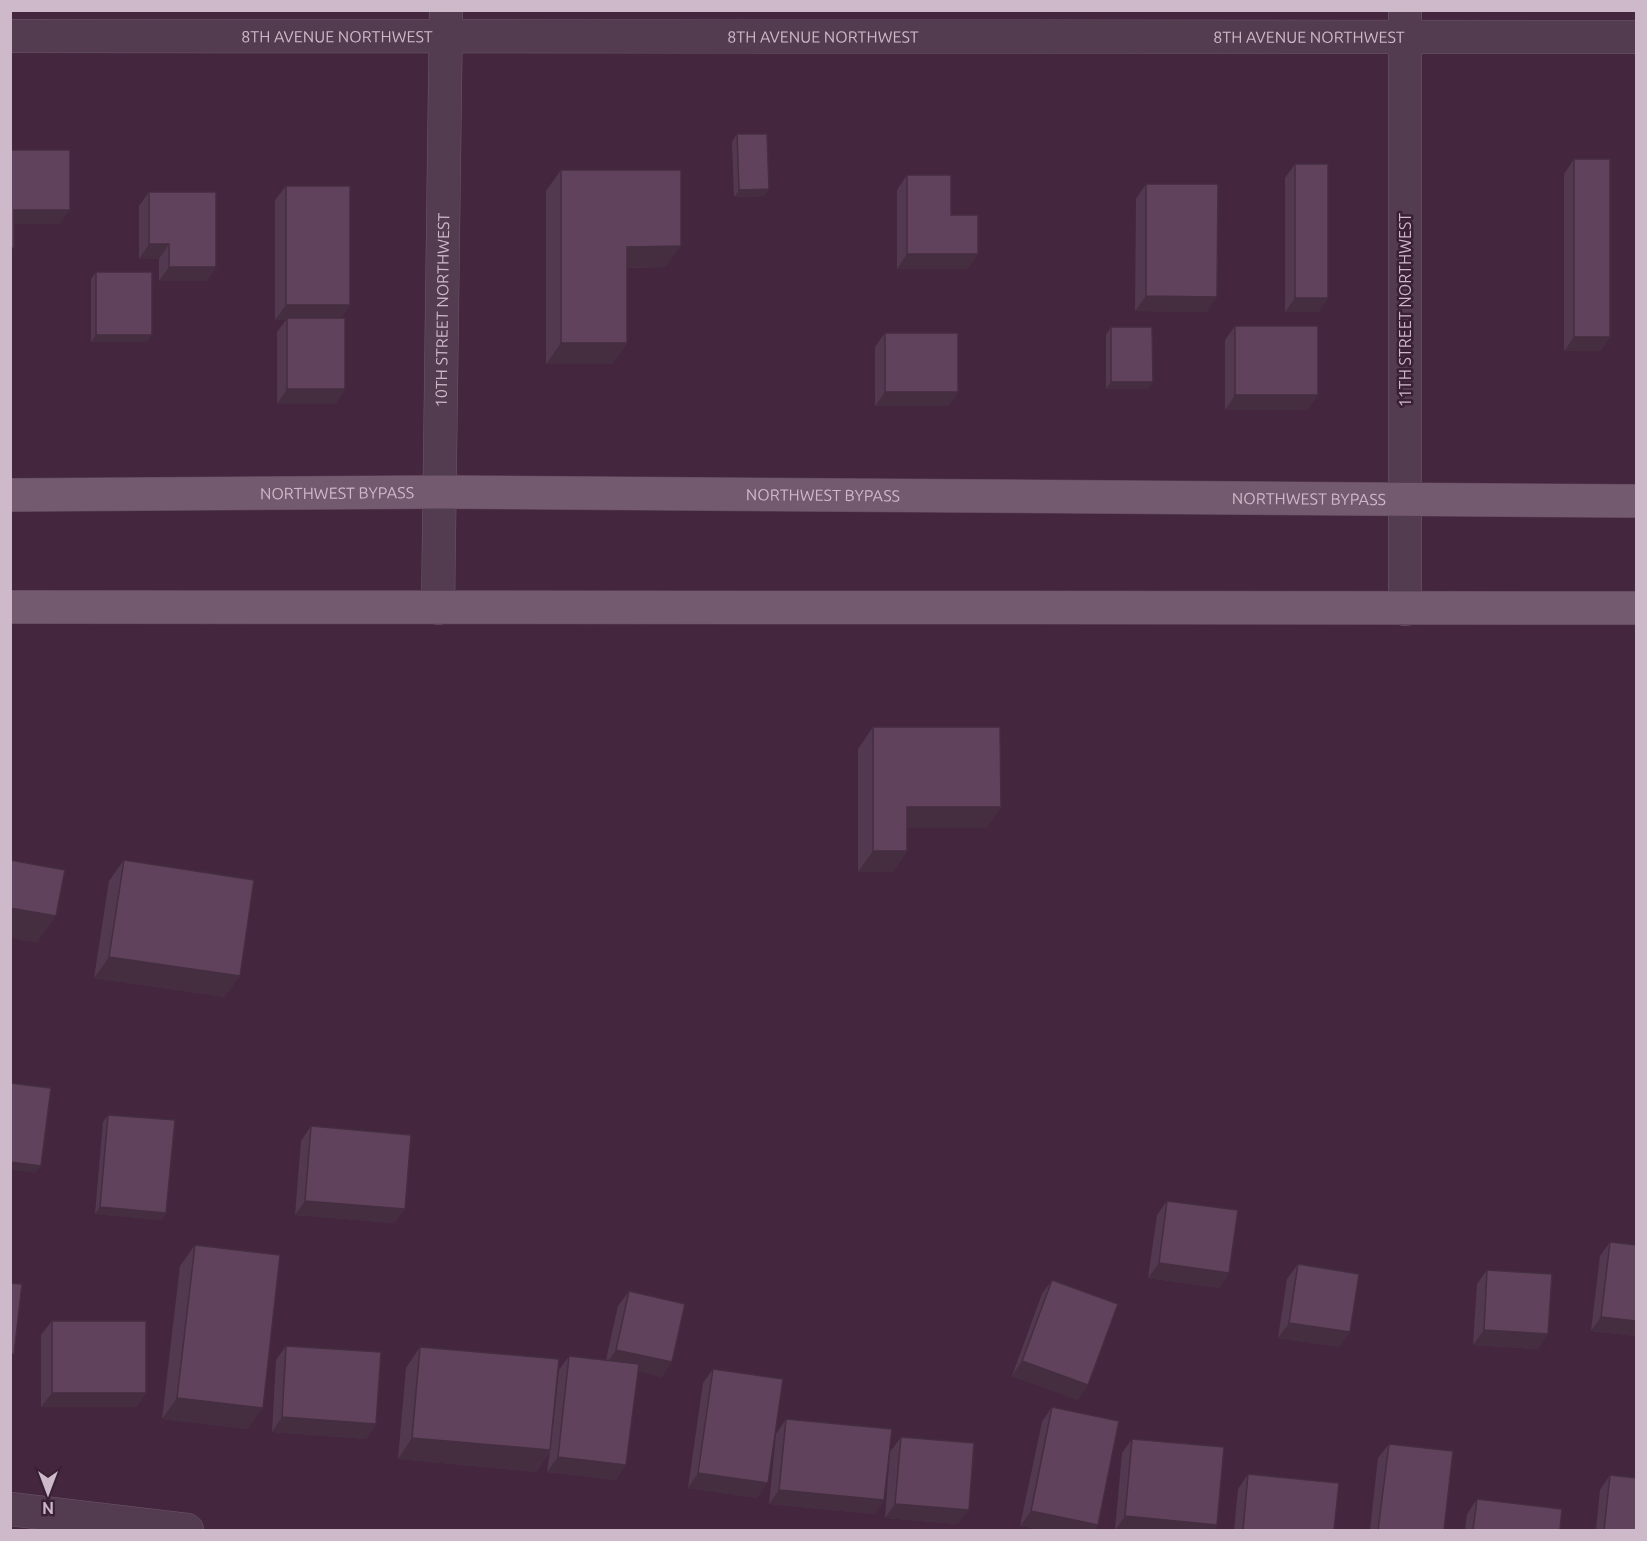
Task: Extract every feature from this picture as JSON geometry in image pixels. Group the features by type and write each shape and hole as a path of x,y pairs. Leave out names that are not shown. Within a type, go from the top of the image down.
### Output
{"main road":[{"name":"NORTHWEST BYPASS","path":"10,495 440,492 1636,501"},
{"path":"10,607 1636,608"}],"street":[{"name":"8TH AVENUE NORTHWEST","path":"10,36 446,23 1405,23 1636,37"},
{"name":"10TH STREET NORTHWEST","path":"438,608 446,23"},
{"name":"11TH STREET NORTHWEST","path":"1405,23 1405,609"},
{"path":"10,1509 187,1530"}],"building":[{"path":"737,134 767,134 769,189 739,190"},
{"path":"10,150 70,150 70,210 14,210 14,248 10,248"},
{"path":"1574,159 1610,159 1610,337 1574,337"},
{"path":"1295,164 1328,164 1328,298 1295,298"},
{"path":"561,170 681,170 681,246 627,247 627,343 561,343"},
{"path":"907,175 951,175 951,215 978,215 978,254 907,254"},
{"path":"1146,184 1218,184 1217,297 1146,296"},
{"path":"286,186 350,186 350,305 286,305"},
{"path":"149,192 216,192 216,267 169,267 169,244 149,244"},
{"path":"96,272 152,272 152,335 96,335"},
{"path":"287,318 345,318 345,389 287,389"},
{"path":"1235,326 1318,326 1318,395 1235,395"},
{"path":"1111,327 1152,327 1153,382 1111,382"},
{"path":"885,333 958,333 958,392 885,392"},
{"path":"873,727 1000,727 1001,807 907,807 907,851 873,851"},
{"path":"10,860 65,870 56,916 10,908"},
{"path":"124,860 254,880 240,976 109,957"},
{"path":"10,1083 51,1088 41,1166 10,1162"},
{"path":"108,1115 175,1120 166,1213 100,1207"},
{"path":"311,1126 411,1135 405,1209 305,1201"},
{"path":"1167,1201 1238,1210 1229,1273 1159,1263"},
{"path":"1610,1242 1636,1245 1636,1321 1601,1317"},
{"path":"195,1245 280,1255 263,1408 177,1398"},
{"path":"1298,1264 1359,1274 1350,1332 1289,1323"},
{"path":"1487,1270 1552,1274 1548,1334 1484,1330"},
{"path":"1052,1280 1118,1304 1088,1385 1022,1361"},
{"path":"10,1283 22,1284 14,1354 10,1354"},
{"path":"629,1291 685,1304 672,1362 616,1350"},
{"path":"52,1321 146,1321 146,1393 52,1393"},
{"path":"286,1346 381,1352 376,1424 282,1417"},
{"path":"420,1347 559,1359 550,1450 412,1438"},
{"path":"569,1356 639,1364 626,1465 558,1457"},
{"path":"713,1369 783,1379 768,1483 698,1473"},
{"path":"1052,1407 1119,1421 1098,1525 1031,1511"},
{"path":"786,1419 892,1429 884,1500 779,1490"},
{"path":"901,1437 974,1443 969,1510 895,1504"},
{"path":"1132,1439 1224,1447 1217,1525 1125,1516"},
{"path":"1389,1444 1453,1451 1444,1530 1378,1530"},
{"path":"1248,1474 1339,1483 1334,1530 1243,1530"},
{"path":"1610,1475 1636,1478 1636,1530 1604,1530"},
{"path":"1477,1499 1562,1509 1560,1530 1473,1530"}]}
